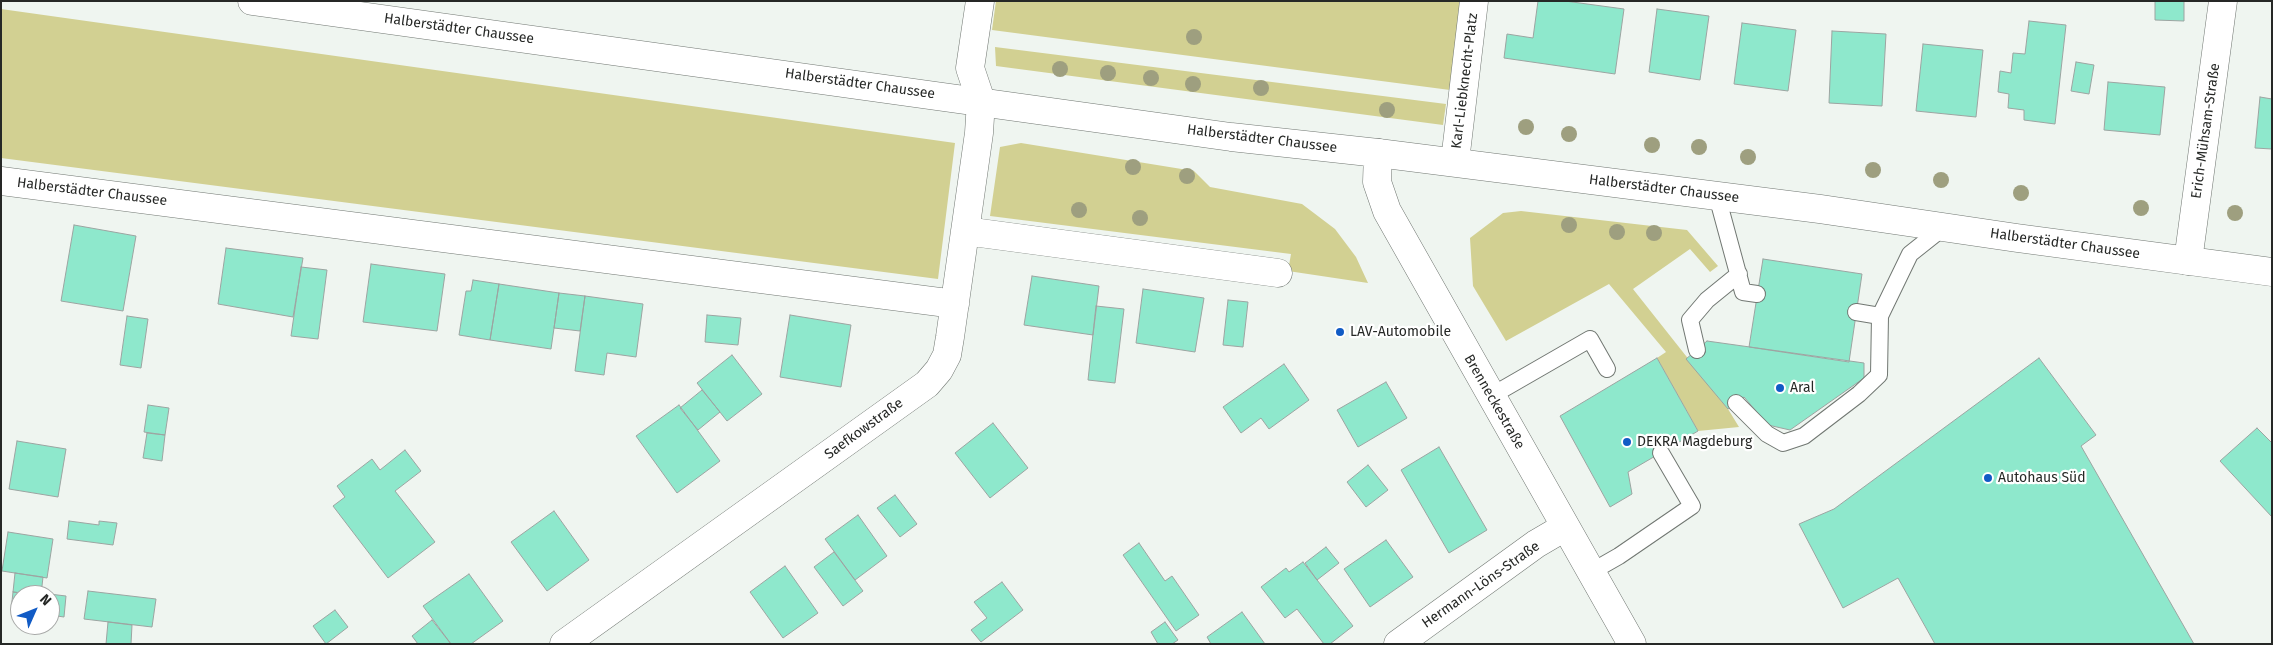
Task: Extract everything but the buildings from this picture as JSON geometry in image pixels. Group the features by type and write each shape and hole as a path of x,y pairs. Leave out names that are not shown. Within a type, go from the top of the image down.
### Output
{"street":[{"name":"Halberstädter Chaussee","path":"252,1 308,5 1231,137 1455,161 2272,272"},
{"path":"980,1 970,68 981,101"},
{"name":"Karl-Liebknecht-Platz","path":"1455,161 1474,1"},
{"name":"Erich-Mühsam-Straße","path":"2188,262 2223,1"},
{"name":"Saefkowstraße","path":"564,644 927,384 939,370 947,355 956,304 979,132 981,101"},
{"name":"Brenneckestraße","path":"1378,153 1377,182 1387,211 1632,644"},
{"name":"Halberstädter Chaussee","path":"1,181 956,304"},
{"path":"965,231 1278,273"},
{"name":"Hermann-Löns-Straße","path":"1398,644 1536,544 1565,527"}],"lane":[{"path":"1717,196 1743,292 1757,294"},
{"path":"1736,403 1767,434 1782,443 1804,436 1860,394 1879,376 1880,316 1910,254 1944,227"},
{"path":"1697,350 1690,320 1707,300 1739,274"},
{"path":"1856,312 1880,316"},
{"path":"1491,396 1590,339 1607,369"},
{"path":"1591,572 1619,556 1692,506 1661,453"}],"shaded area":[{"path":"996,1 1464,1 1450,90 992,30"},
{"path":"1,9 955,143 938,279 1,158"},
{"path":"995,47 1446,104 1443,125 996,66"},
{"path":"1021,143 1194,171 1210,187 1302,204 1335,229 1356,257 1368,283 1288,271 1291,254 990,216 1000,147"},
{"path":"1521,211 1687,230 1718,266 1710,272 1690,249 1633,289 1728,409 1739,427 1698,431 1657,358 1666,352 1609,284 1506,341 1473,286 1470,238 1503,213"}],"place":[{"name":"LAV-Automobile","path":"1340,332"},
{"name":"Aral","path":"1780,388"},
{"name":"DEKRA Magdeburg","path":"1627,442"},
{"name":"Autohaus Süd","path":"1988,478"}]}
